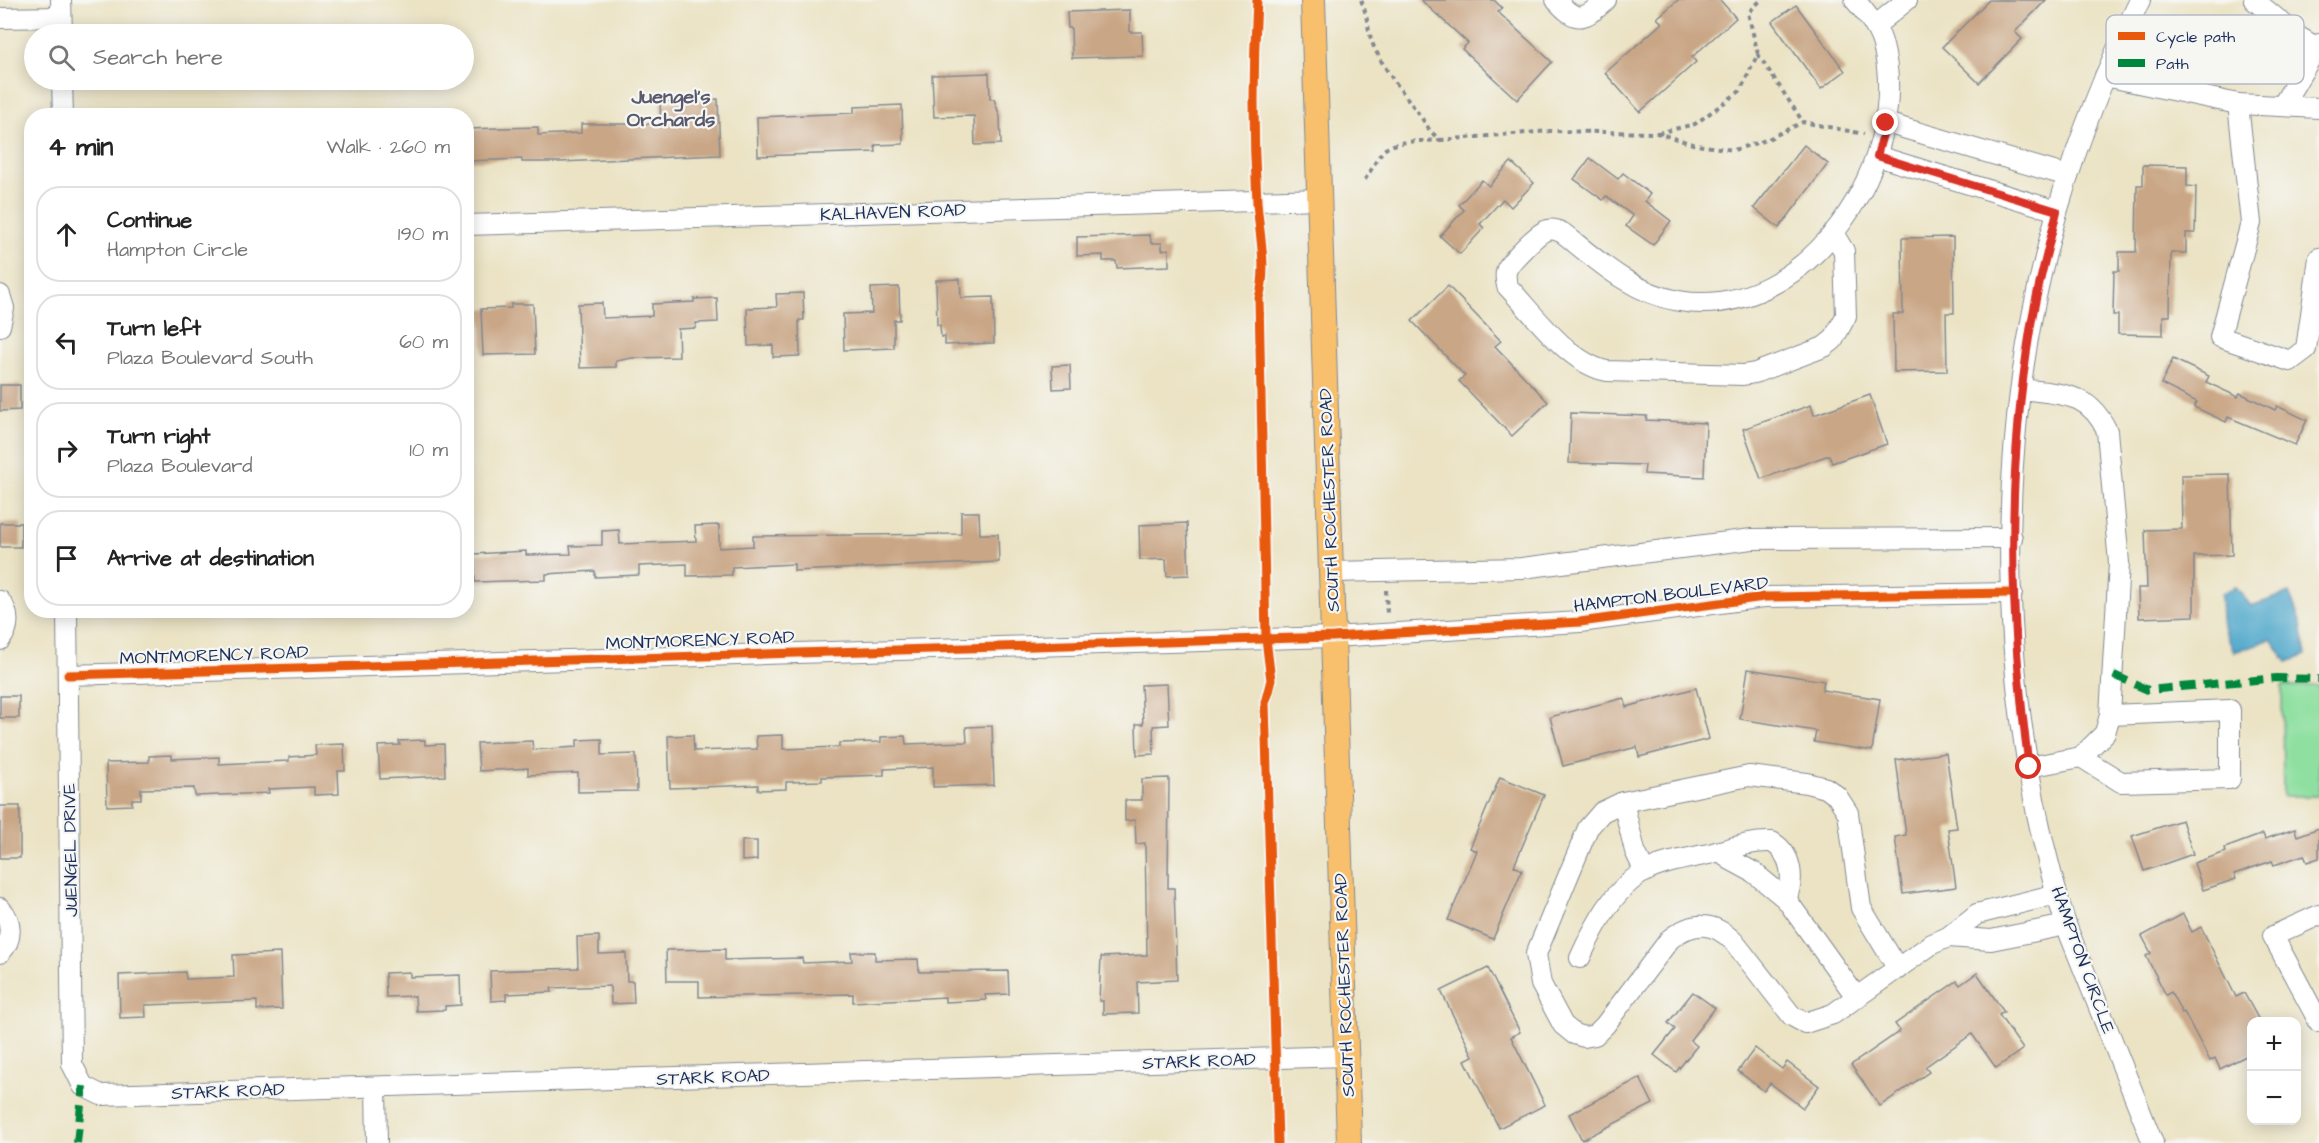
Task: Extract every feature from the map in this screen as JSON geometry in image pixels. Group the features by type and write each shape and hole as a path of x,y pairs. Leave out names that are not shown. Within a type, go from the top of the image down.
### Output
{"main road":[{"name":"SOUTH ROCHESTER ROAD","path":"1313,0 1349,1143"}],"street":[{"path":"1556,0 1578,18 1587,16 1606,0"},
{"path":"1833,233 1845,251 1846,316 1839,332 1824,347 1755,373 1606,371 1591,368 1577,359 1507,286 1505,276 1507,268 1543,231 1553,229 1563,233 1620,277 1657,295 1700,302 1725,300 1750,293 1790,273 1833,233 1852,210 1882,139 1888,103 1886,61 1875,26 1855,0"},
{"path":"1875,26 1907,0"},
{"name":"HAMPTON CIRCLE","path":"2133,15 2140,0"},
{"path":"2254,0 2273,15"},
{"path":"0,18 62,17"},
{"path":"2304,39 2318,46 2304,69"},
{"name":"HAMPTON CIRCLE","path":"2105,76 2057,211 2030,329 2016,441 2012,593 2017,668 2029,767 2057,894 2066,925 2153,1143"},
{"path":"2143,84 2238,104 2319,108"},
{"path":"2282,106 2295,84"},
{"path":"62,90 63,108"},
{"path":"2238,104 2251,223 2220,337 2290,361 2306,349 2319,258"},
{"path":"1882,139 2068,176"},
{"path":"1882,139 2057,211"},
{"name":"KALHAVEN ROAD","path":"474,225 1320,199"},
{"path":"0,295 4,308 0,326"},
{"path":"2022,389 2079,399 2098,412 2107,432 2119,563 2110,715 2104,734 2081,758 2029,767"},
{"path":"1332,572 1522,568 1752,539 2012,538"},
{"name":"HAMPTON BOULEVARD","path":"1333,637 1580,622 1764,597 2012,593"},
{"path":"0,601 8,616 8,626 0,640"},
{"name":"JUENGEL DRIVE","path":"67,618 72,1064 83,1086"},
{"name":"MONTMORENCY ROAD","path":"68,675 1333,637"},
{"path":"2081,758 2121,782 2230,779 2230,710 2110,715"},
{"path":"1898,969 1862,908 1848,813 1837,796 1826,788 1749,776 1623,802 1602,812 1588,828 1536,954 1541,984 1563,1024 1574,1034 1584,1037 1594,1035 1611,1017 1670,939 1684,928 1699,924 1725,932 1792,1016 1805,1023 1833,1014 1857,998 1898,969 1932,944 1948,937 1977,914 2057,894"},
{"path":"1623,802 1635,851 1645,872"},
{"path":"1580,958 1604,912 1621,891 1645,872 1760,842 1772,842 1779,847 1787,859 1791,876 1786,899"},
{"path":"1722,851 1729,859 1753,872 1786,899 1857,998"},
{"path":"0,908 8,918 10,934 5,948 0,953"},
{"path":"2319,915 2273,936 2319,1022"},
{"path":"1948,937 1991,940 2066,925"},
{"name":"STARK ROAD","path":"83,1086 102,1095 1346,1056"},
{"path":"375,1087 377,1143"}],"path":[{"path":"1361,0 1368,16 1369,35 1377,54 1430,131 1440,140"},
{"path":"1761,0 1749,13 1758,54 1803,122"},
{"path":"1657,134 1695,124 1740,91 1758,54"},
{"path":"1363,182 1375,168 1382,152 1395,144 1440,140 1550,131 1657,134 1696,145 1734,150 1766,141 1803,122 1882,139"},
{"path":"1386,583 1387,619"}],"green space":[{"path":"2282,686 2319,686 2319,796 2283,796"}],"water":[{"path":"2236,587 2251,606 2289,593 2301,624 2306,655 2287,662 2271,639 2234,652 2222,624 2221,593"}],"building":[{"path":"1421,0 1494,0 1502,8 1498,12 1552,62 1517,100 1462,49 1468,43"},
{"path":"1678,0 1720,0 1736,18 1692,57 1696,62 1640,112 1605,73 1662,23 1657,18"},
{"path":"1989,0 2046,0 2015,32 2022,39 1979,83 1942,47"},
{"path":"1796,5 1845,71 1821,89 1772,22"},
{"path":"1130,10 1130,32 1142,32 1143,56 1072,58 1071,28 1068,28 1067,12"},
{"path":"989,73 990,99 994,99 1000,117 1001,144 975,145 974,116 934,117 932,75"},
{"path":"718,99 720,155 560,162 522,162 522,159 474,161 474,129 538,127 538,135 581,133 581,124 661,124 660,102"},
{"path":"902,105 903,144 875,145 876,152 758,156 757,117 854,113 854,107"},
{"path":"1804,145 1828,164 1779,228 1754,208"},
{"path":"1590,158 1618,179 1623,173 1650,194 1645,201 1671,221 1653,245 1626,226 1633,216 1606,196 1603,200 1574,179"},
{"path":"1511,162 1534,183 1511,207 1503,199 1480,224 1484,228 1460,254 1440,236 1464,210 1459,205 1482,180 1489,186"},
{"path":"2143,165 2187,166 2187,186 2196,187 2195,233 2186,233 2186,253 2171,253 2170,316 2163,316 2163,335 2118,334 2118,315 2113,315 2114,271 2119,271 2119,252 2136,252 2137,185 2143,185"},
{"path":"1150,235 1151,243 1162,243 1162,250 1169,249 1169,266 1117,268 1116,261 1103,261 1103,255 1077,256 1077,237"},
{"path":"1953,237 1954,313 1946,313 1947,371 1894,372 1893,314 1903,314 1902,238"},
{"path":"960,279 961,298 993,297 994,343 945,345 945,336 941,337 940,325 937,325 936,280"},
{"path":"1448,286 1501,341 1495,346 1548,402 1512,436 1459,381 1465,376 1412,321"},
{"path":"899,287 900,320 894,320 894,348 844,350 843,314 872,313 871,288"},
{"path":"803,293 804,320 799,320 800,356 773,357 773,345 748,346 747,308 777,307 776,294"},
{"path":"717,298 718,322 696,323 696,328 678,329 679,357 632,358 616,361 616,367 580,368 578,304 602,303 603,318 652,316 652,304 694,302 694,299"},
{"path":"511,304 533,304 535,354 483,355 481,309 511,308"},
{"path":"2173,359 2209,376 2206,382 2238,397 2240,393 2275,410 2277,406 2307,420 2295,445 2228,417 2226,422 2194,407 2197,402 2161,384"},
{"path":"1070,365 1071,388 1053,389 1052,366"},
{"path":"0,385 20,385 20,410 0,411"},
{"path":"1870,395 1887,444 1832,463 1829,455 1761,479 1743,429 1811,405 1814,415"},
{"path":"1571,413 1647,416 1646,420 1706,423 1704,477 1644,474 1645,465 1569,463"},
{"path":"2230,474 2232,555 2194,556 2194,616 2139,618 2138,588 2147,588 2145,530 2182,529 2181,475"},
{"path":"961,512 979,512 980,534 998,534 999,562 794,571 794,564 732,567 732,575 687,576 687,564 639,566 639,575 595,577 595,571 546,574 546,580 475,582 474,554 526,551 526,555 571,554 570,546 602,545 602,531 619,530 620,544 696,541 695,526 719,525 719,548 753,546 753,536 961,534"},
{"path":"0,523 21,523 21,547 0,547"},
{"path":"1187,523 1189,575 1167,576 1166,559 1140,560 1139,525"},
{"path":"1748,669 1824,681 1822,690 1880,699 1872,751 1814,742 1816,731 1740,719"},
{"path":"1167,684 1169,725 1153,726 1154,754 1137,755 1136,724 1143,724 1141,685"},
{"path":"1696,688 1709,739 1639,757 1637,747 1563,766 1550,717 1624,698 1626,707"},
{"path":"0,696 19,696 19,718 0,718"},
{"path":"992,726 994,785 933,787 933,767 884,769 884,775 822,777 822,781 786,782 786,789 758,790 758,785 670,788 668,736 693,735 694,751 757,749 756,736 783,735 783,749 839,747 839,743 881,742 881,737 905,736 906,744 967,742 966,727"},
{"path":"602,739 602,755 636,754 637,791 578,792 578,773 528,775 528,768 479,771 477,743 532,741 533,750 577,747 577,740"},
{"path":"425,740 425,745 444,744 445,776 380,779 378,746 400,745 399,741"},
{"path":"344,744 345,771 338,771 339,794 314,795 314,787 268,789 269,793 195,796 194,788 141,789 141,799 132,799 132,805 107,806 106,763 149,762 149,756 172,755 172,759 219,757 219,764 289,761 289,757 316,755 315,745"},
{"path":"1946,753 1957,828 1948,829 1956,887 1903,894 1895,837 1906,835 1896,760"},
{"path":"1500,777 1544,795 1514,866 1522,870 1493,939 1448,920 1477,851 1470,848"},
{"path":"1169,778 1168,888 1174,888 1177,980 1137,982 1138,1013 1103,1014 1103,1001 1099,1001 1101,957 1147,955 1145,843 1136,844 1135,820 1125,821 1125,800 1142,800 1142,779"},
{"path":"0,806 20,806 20,858 0,858"},
{"path":"2182,820 2193,854 2144,871 2132,836"},
{"path":"2319,828 2319,858 2307,862 2304,855 2274,865 2272,861 2234,874 2236,879 2203,890 2194,863 2226,852 2225,848 2263,834 2265,839 2295,829 2297,836"},
{"path":"742,841 757,841 757,860 742,861"},
{"path":"2183,914 2192,932 2201,927 2236,997 2244,993 2257,1017 2247,1017 2247,1056 2220,1069 2215,1058 2210,1061 2171,992 2166,995 2146,956 2151,953 2142,936"},
{"path":"599,936 599,954 626,953 627,981 633,981 634,1003 611,1004 610,986 551,988 552,992 506,994 506,1000 491,1001 490,971 578,968 577,937"},
{"path":"725,949 725,960 802,958 803,963 852,961 851,952 875,952 875,960 918,959 919,972 1008,971 1009,994 985,995 986,1000 945,1002 945,997 853,1002 853,994 699,997 699,981 667,981 666,950"},
{"path":"280,953 282,1009 257,1010 257,1001 145,1005 146,1017 120,1018 119,975 185,972 186,979 234,977 233,955"},
{"path":"1488,968 1520,1032 1511,1037 1545,1105 1499,1128 1465,1060 1473,1056 1441,991"},
{"path":"410,972 410,977 460,975 461,1005 445,1006 445,1010 416,1011 415,996 386,997 385,973"},
{"path":"1977,973 2004,1012 1999,1015 2023,1049 1996,1068 1972,1034 1925,1067 1929,1072 1880,1106 1851,1065 1900,1031 1895,1024 1957,981 1960,985"},
{"path":"1693,992 1715,1008 1690,1040 1697,1046 1676,1072 1654,1055 1675,1029 1668,1023"},
{"path":"1755,1048 1782,1069 1787,1062 1819,1086 1803,1108 1770,1083 1764,1091 1738,1071"},
{"path":"1640,1078 1653,1104 1582,1140 1569,1114"}],"marked path":[{"path":"2114,675 2148,690 2277,678 2319,679"},
{"path":"77,1143 83,1086"}],"cycle path":[{"path":"1257,0 1254,126 1257,202 1263,263 1259,298 1266,639 1271,680 1265,703 1278,1143"},
{"path":"68,675 1333,637 1580,622 1764,597 2012,593"}],"district":[{"name":"Juengel's Orchards","path":"671,108"}],"route":[{"path":"1886,123 1877,156 2057,211 2030,329 2016,441 2013,489 2012,593 2017,668 2029,767"}]}
